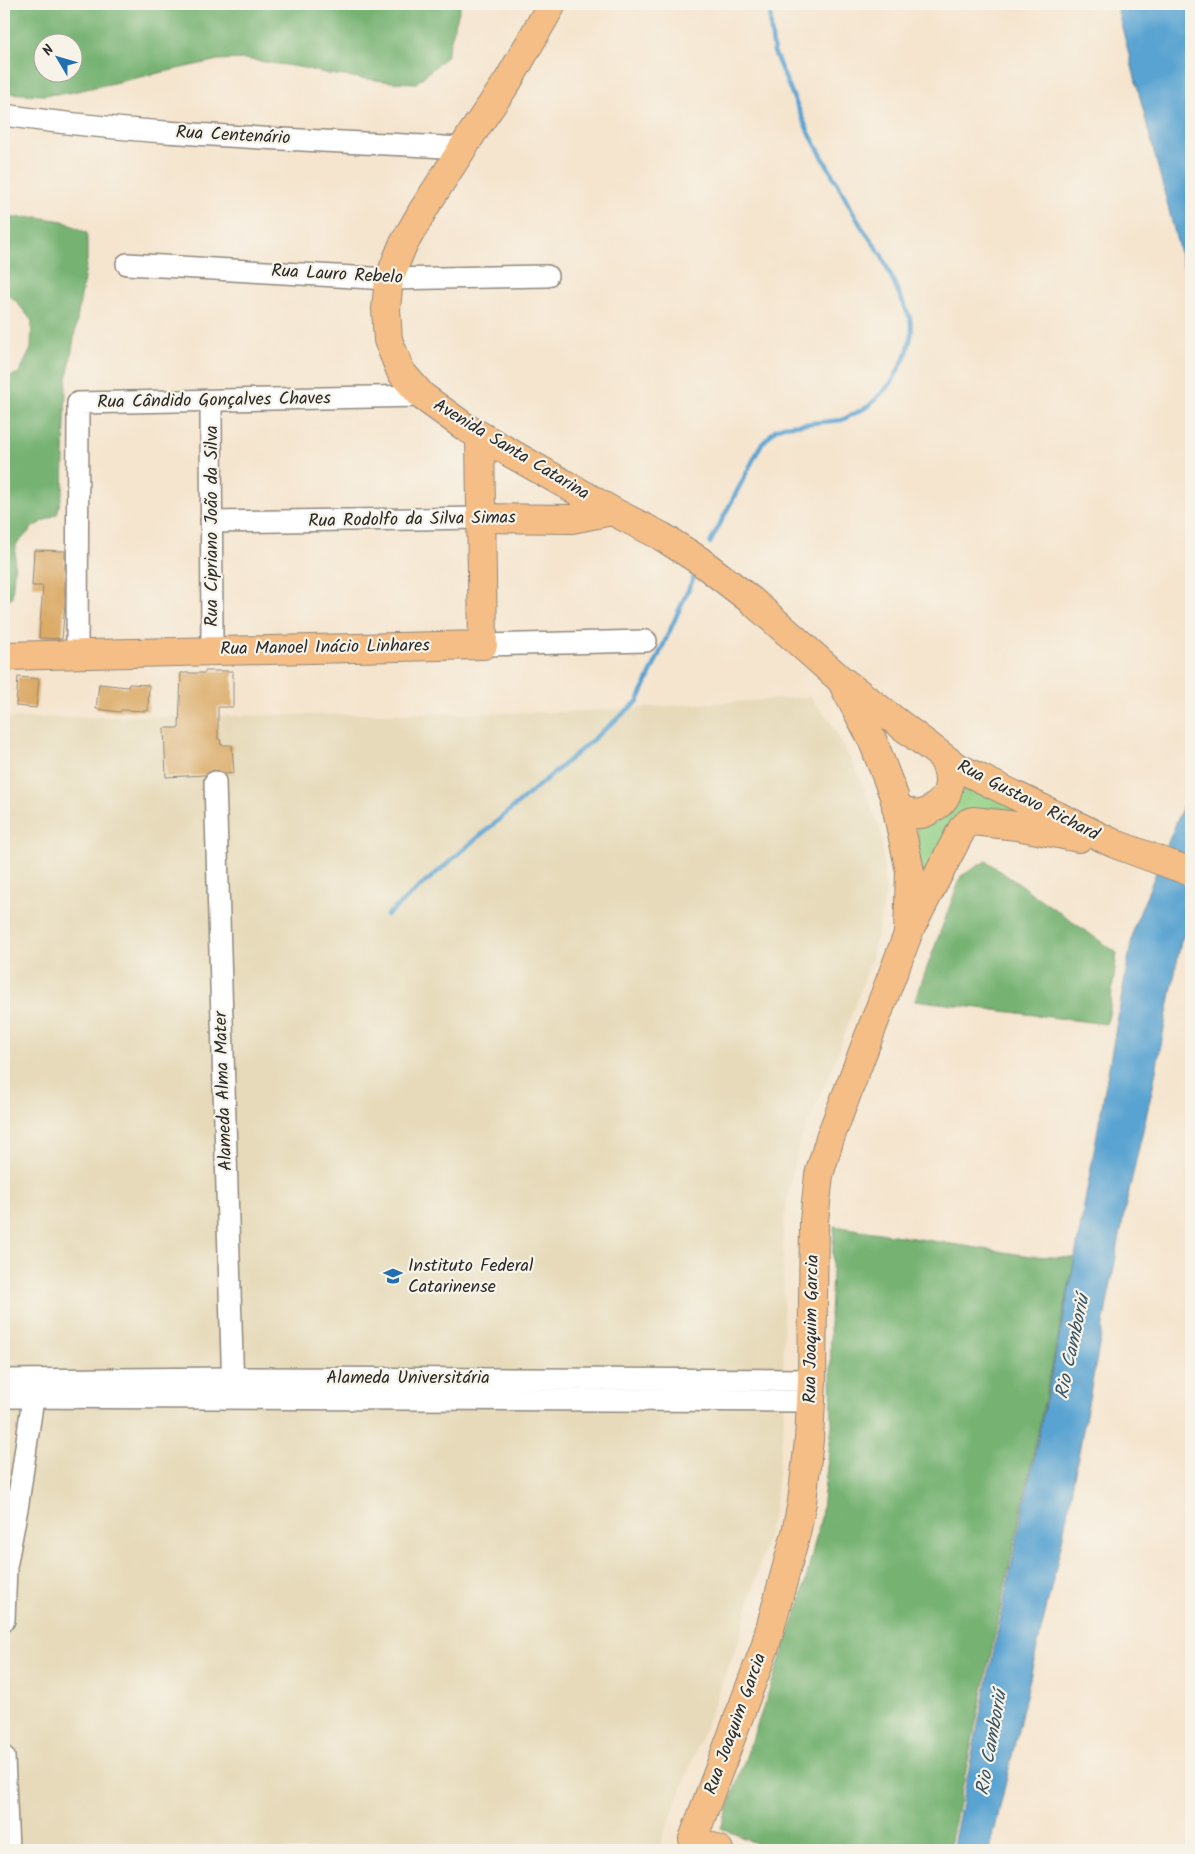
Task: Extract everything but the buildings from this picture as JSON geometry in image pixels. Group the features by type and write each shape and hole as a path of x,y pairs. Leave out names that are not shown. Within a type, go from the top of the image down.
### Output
{"main road":[{"name":"Avenida Santa Catarina","path":"552,4 508,81 462,148 402,247 389,279 386,309 388,340 401,372 422,396 480,436 612,511 661,536 700,561 752,601 840,679 942,757"},
{"path":"480,436 484,645"},
{"name":"Rua Rodolfo da Silva Simas","path":"482,518 572,519 612,511"},
{"name":"Rua Manoel Inácio Linhares","path":"4,656 484,645"},
{"name":"Avenida Santa Catarina","path":"840,679 872,739 894,796 896,807"},
{"path":"896,807 916,814 926,813 937,806 948,790 949,770 942,757"},
{"name":"Rua Gustavo Richard","path":"942,757 978,778 1125,848 1191,872"},
{"name":"Rua Joaquim Garcia","path":"691,1845 765,1648 786,1572 802,1502 809,1440 814,1221 819,1175 832,1130 908,934 910,871 896,807"},
{"name":"Rua Gustavo Richard","path":"908,934 962,829 969,822 1017,826 1125,848"},
{"path":"691,1845 719,1850"}],"street":[{"name":"Rua Centenário","path":"4,115 43,121 140,130 462,148"},
{"name":"Rua Lauro Rebelo","path":"127,264 389,279 547,276"},
{"name":"Rua Cândido Gonçalves Chaves","path":"77,654 78,404 422,396"},
{"name":"Rua Cipriano João da Silva","path":"211,401 212,651"},
{"name":"Rua Rodolfo da Silva Simas","path":"211,522 482,518"},
{"name":"Rua Manoel Inácio Linhares","path":"484,645 646,641"},
{"name":"Alameda Alma Mater","path":"215,782 233,1399"},
{"name":"Alameda Universitária","path":"4,1380 233,1378 811,1391"},
{"name":"Alameda Universitária","path":"4,1397 233,1399 811,1391"},
{"path":"4,1620 6,1567 18,1503 32,1398"},
{"path":"4,1757 8,1850"}],"shaded area":[{"name":"Instituto Federal Catarinense","path":"810,697 830,721 860,778 881,831 886,894 872,958 835,1061 796,1151 783,1226 784,1418 774,1511 741,1634 658,1850 4,1850 4,718 568,712"}],"green space":[{"path":"4,4 461,4 446,57 416,83 391,82 329,74 299,67 244,59 218,60 68,93 43,95 4,93"},
{"path":"37,217 63,221 87,233 87,260 66,386 63,490 57,514 34,526 16,545 12,597 4,604 4,379 19,373 31,349 32,321 16,301 4,292 4,224 10,218"},
{"path":"961,780 1049,821 990,812 923,898 917,826"},
{"path":"986,861 1117,953 1109,1015 1106,1024 915,1000 961,876"},
{"path":"834,1226 1030,1256 1075,1258 949,1850 771,1850 721,1828 801,1600 821,1517 832,1425 830,1318"}],"water":[{"path":"1116,4 1187,4 1191,19 1191,296"},
{"name":"Rio Camboriú","path":"1191,786 1191,923 1181,941 1152,1091 1126,1204 1062,1541 990,1850 952,1850 1070,1285 1134,927"}],"waterway":[{"path":"710,543 761,445 775,430 783,426 842,420 869,406 892,382 907,353 912,331 910,318 881,254 861,226 808,131 774,52 770,4"},
{"path":"387,915 638,701 694,577"}],"place":[{"name":"Instituto Federal Catarinense","path":"393,1276"}]}
